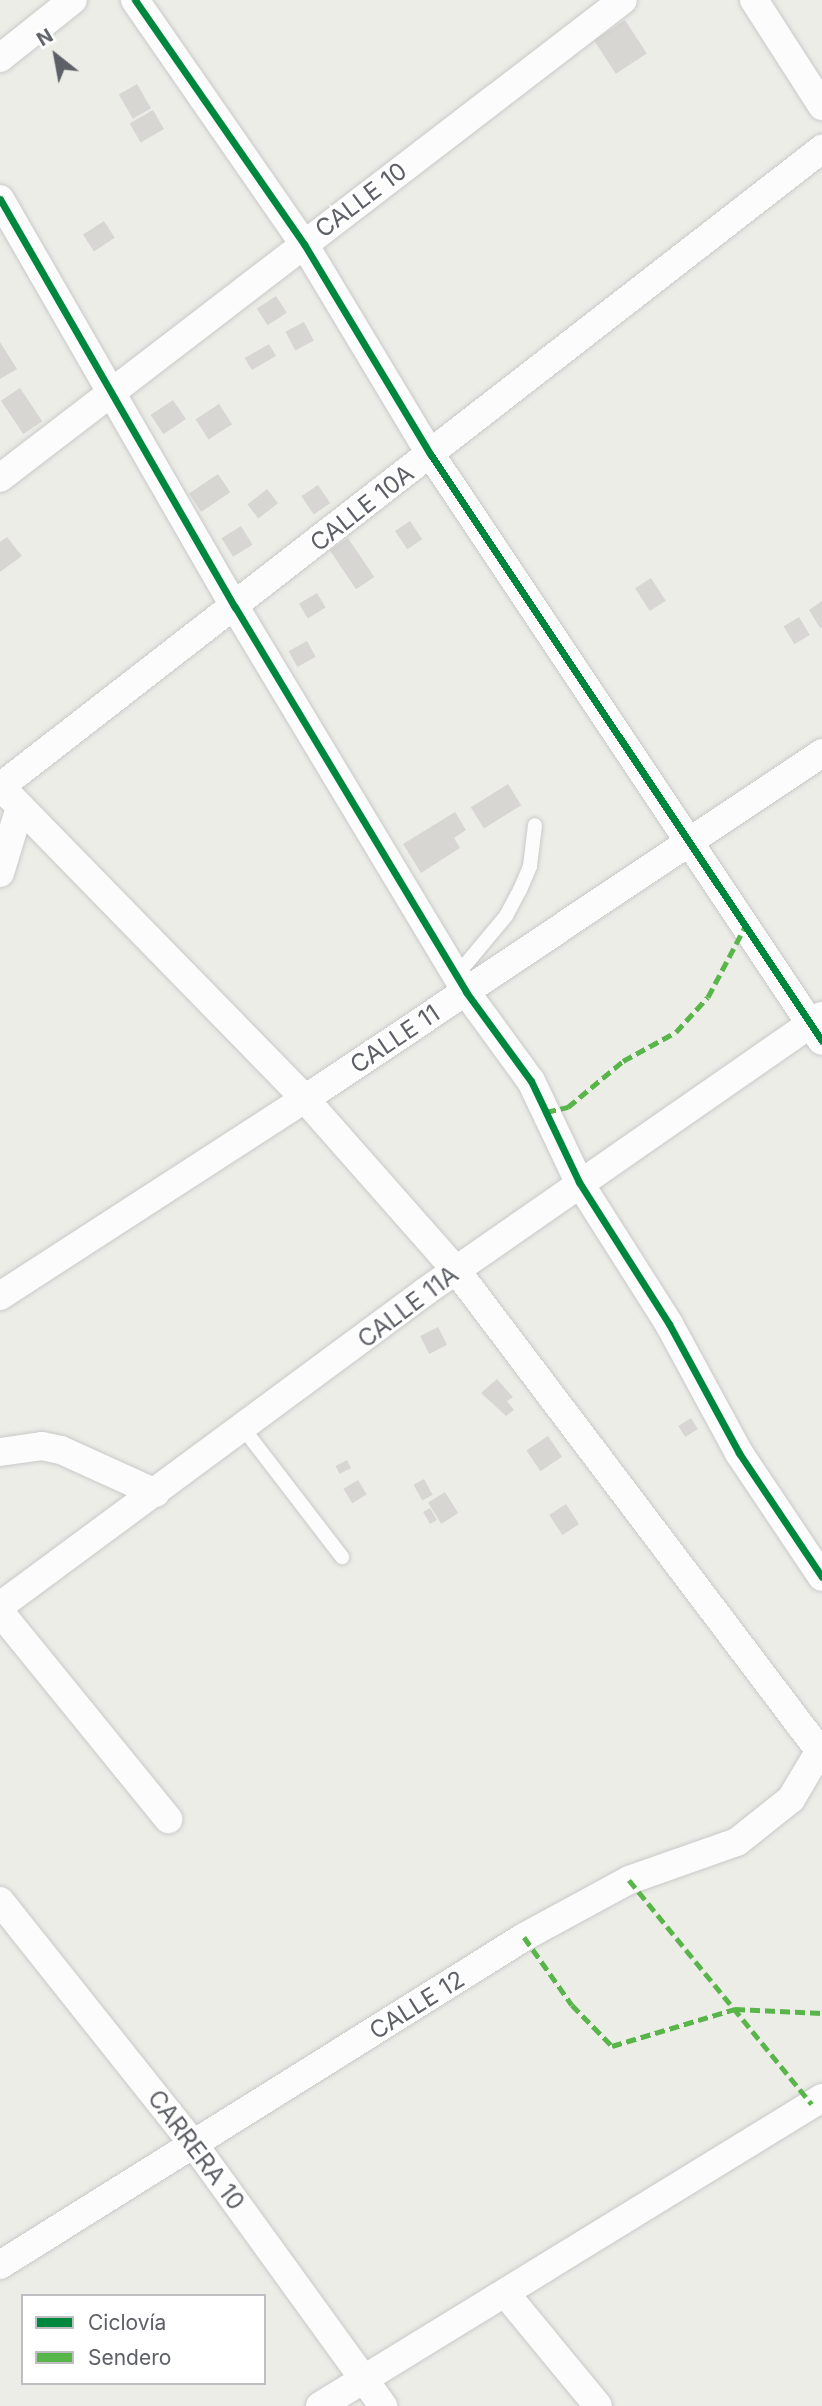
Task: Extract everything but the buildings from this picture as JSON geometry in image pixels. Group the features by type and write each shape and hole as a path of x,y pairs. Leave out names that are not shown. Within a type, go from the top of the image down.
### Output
{"street":[{"path":"0,58 74,0"},
{"path":"135,0 304,244 431,454 818,1027"},
{"name":"CALLE 10","path":"0,478 622,0"},
{"path":"754,0 822,106"},
{"name":"CALLE 10A","path":"0,786 235,607 822,149"},
{"path":"0,199 235,607 461,984 531,1082 579,1182 669,1324 739,1453 822,1577"},
{"name":"CALLE 11","path":"0,1296 305,1099 461,984 691,841 822,753"},
{"path":"0,786 305,1099 456,1270 821,1750"},
{"path":"0,873 20,807"},
{"name":"CALLE 11A","path":"0,1606 579,1182 818,1027"},
{"path":"0,1452 42,1446 61,1450 156,1493"},
{"path":"0,1612 168,1819"},
{"name":"CALLE 12","path":"0,2265 195,2146 524,1937 629,1880 737,1842 791,1799 821,1750"},
{"name":"CARRERA 10","path":"0,1901 195,2146 383,2406"},
{"path":"320,2406 822,2098"},
{"path":"505,2292 598,2406"}],"lane":[{"path":"461,984 520,890 530,866 535,825"},
{"path":"243,1428 342,1557"}],"marked path":[{"path":"546,1112 568,1107 623,1061 676,1032 708,997 746,925"},
{"path":"629,1880 812,2104"},
{"path":"524,1937 572,2005 612,2046 735,2009 822,2013"}],"cycle path":[{"path":"135,0 304,244 431,455 822,1041"},
{"path":"0,199 235,607 466,992 531,1081 579,1182 669,1324 739,1453 822,1577"}]}
